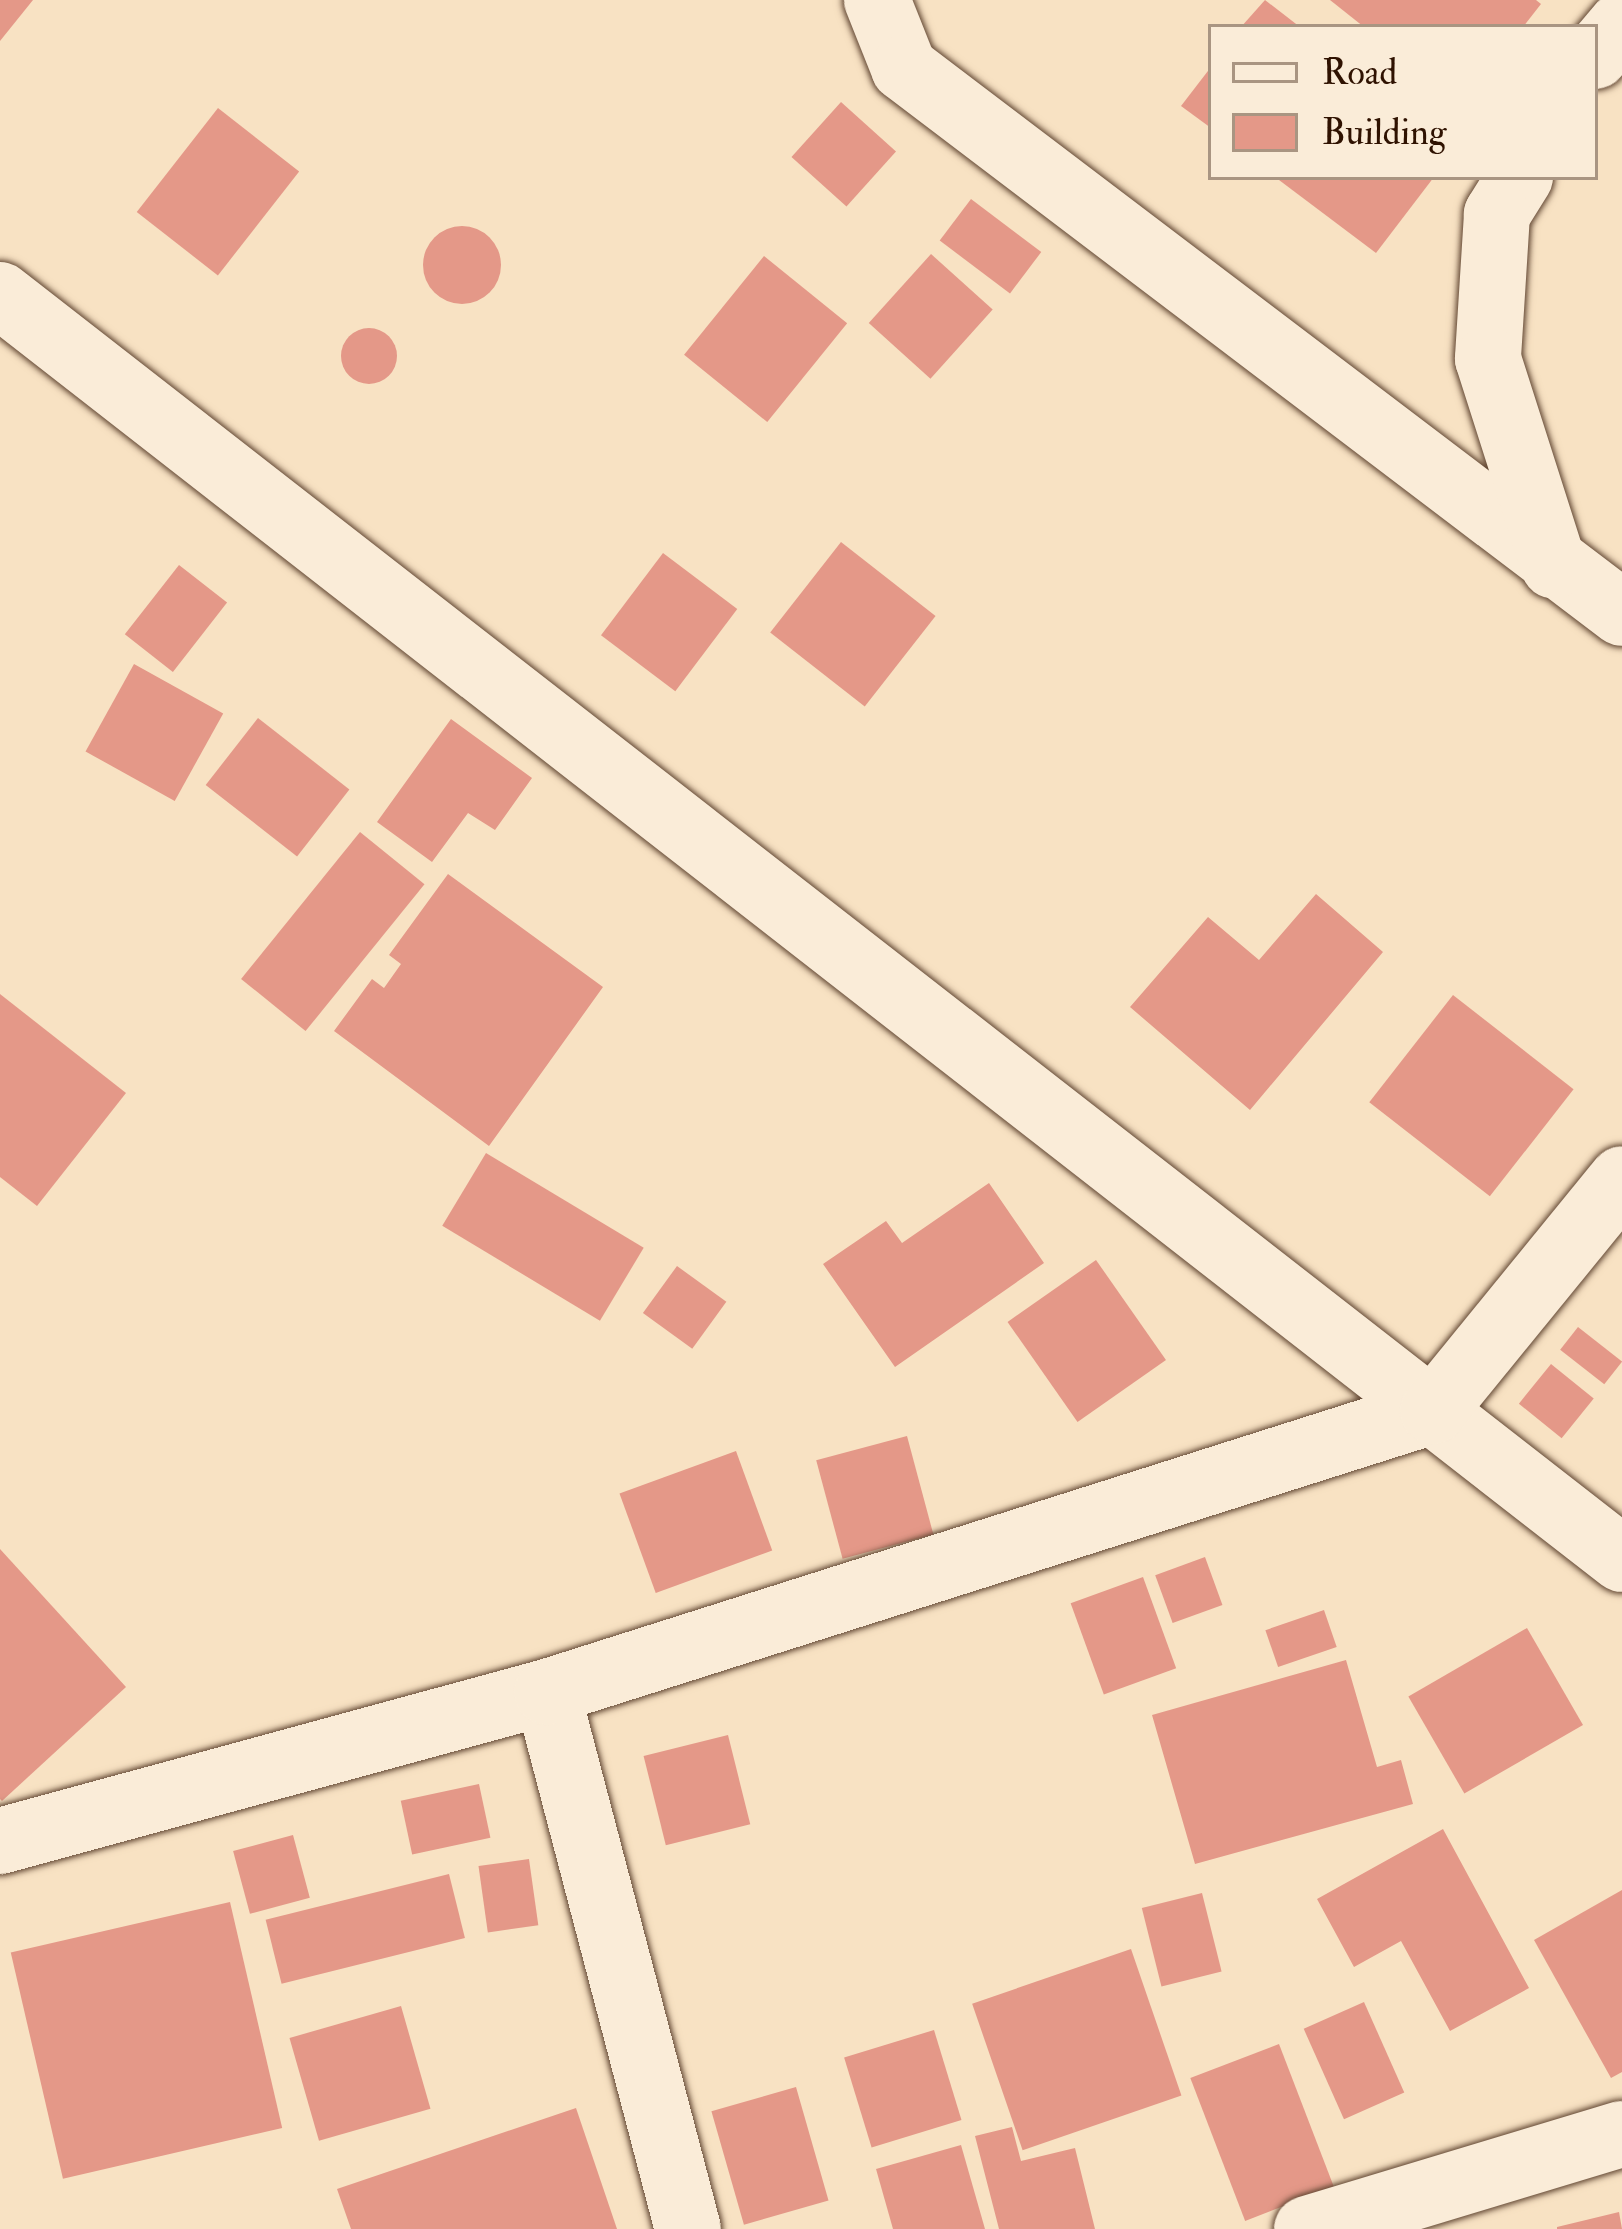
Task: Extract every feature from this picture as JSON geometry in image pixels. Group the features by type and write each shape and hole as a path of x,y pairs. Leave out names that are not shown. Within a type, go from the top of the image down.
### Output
{"street":[{"path":"878,0 904,68 1554,566 1622,613"},
{"path":"1598,52 1622,23"},
{"path":"1518,180 1497,214 1488,359 1554,566"},
{"path":"0,295 1622,1558"},
{"path":"0,1841 548,1692 1433,1411 1622,1179"},
{"path":"548,1692 688,2229"},
{"path":"1307,2229 1429,2213 1622,2134"}],"building":[{"path":"0,0 33,0 0,41"},
{"path":"1265,0 1296,24 1244,24"},
{"path":"1330,0 1536,0 1541,4 1525,24 1360,24"},
{"path":"1208,71 1208,126 1181,106"},
{"path":"841,102 896,152 846,207 791,157"},
{"path":"218,108 299,171 218,275 137,212"},
{"path":"1279,180 1432,180 1376,253"},
{"path":"971,199 1041,252 1010,293 940,241"},
{"path":"462,226 489,238 501,265 489,292 462,304 435,292 423,265 435,238"},
{"path":"931,254 993,310 930,379 869,323"},
{"path":"764,256 847,323 767,422 684,355"},
{"path":"369,328 389,336 397,356 389,376 369,384 349,376 341,356 349,336"},
{"path":"841,542 936,616 865,707 770,633"},
{"path":"663,553 737,609 675,691 601,635"},
{"path":"179,565 227,603 173,672 125,634"},
{"path":"134,664 223,713 175,801 86,751"},
{"path":"258,718 349,789 297,856 206,785"},
{"path":"451,719 532,778 495,830 468,813 432,862 377,822"},
{"path":"360,832 425,884 306,1031 241,979"},
{"path":"448,874 603,987 489,1146 334,1031 372,979 384,988 401,964 389,955"},
{"path":"1316,894 1383,952 1250,1110 1130,1007 1208,917 1259,960"},
{"path":"0,994 126,1093 37,1206 0,1177"},
{"path":"1453,995 1574,1089 1490,1196 1369,1102"},
{"path":"486,1153 644,1248 600,1321 442,1226"},
{"path":"989,1183 1044,1263 895,1367 823,1264 886,1221 902,1243"},
{"path":"1096,1260 1166,1360 1078,1422 1008,1322"},
{"path":"677,1266 726,1302 692,1349 643,1313"},
{"path":"1578,1327 1622,1361 1604,1384 1560,1350"},
{"path":"1551,1364 1594,1399 1562,1438 1519,1404"},
{"path":"907,1436 933,1535 843,1559 816,1460"},
{"path":"736,1451 772,1551 656,1593 619,1493"},
{"path":"0,1549 126,1687 2,1801 0,1799"},
{"path":"1205,1557 1222,1605 1173,1623 1155,1575"},
{"path":"1143,1577 1176,1668 1104,1694 1071,1603"},
{"path":"1324,1610 1337,1647 1278,1667 1265,1630"},
{"path":"1527,1628 1583,1725 1464,1793 1408,1696"},
{"path":"1346,1660 1377,1767 1401,1760 1413,1804 1195,1864 1152,1715"},
{"path":"728,1735 750,1824 666,1845 644,1756"},
{"path":"479,1784 490,1838 412,1854 401,1801"},
{"path":"1443,1829 1529,1988 1450,2031 1401,1941 1354,1967 1317,1899"},
{"path":"293,1835 310,1898 250,1914 233,1851"},
{"path":"529,1859 538,1925 488,1932 478,1866"},
{"path":"449,1874 465,1938 282,1984 266,1920"},
{"path":"1622,1890 1622,2072 1611,2078 1534,1940"},
{"path":"1202,1893 1222,1972 1161,1987 1142,1908"},
{"path":"230,1902 282,2128 63,2179 11,1953"},
{"path":"1131,1949 1181,2096 1023,2150 972,2004"},
{"path":"1364,2002 1404,2092 1344,2119 1304,2029"},
{"path":"401,2006 430,2109 319,2141 289,2038"},
{"path":"934,2030 961,2120 872,2147 844,2057"},
{"path":"1279,2044 1334,2187 1245,2221 1190,2078"},
{"path":"796,2087 829,2200 744,2225 711,2111"},
{"path":"576,2108 617,2229 351,2229 337,2189"},
{"path":"1012,2127 1021,2161 1075,2148 1095,2229 999,2229 975,2136"},
{"path":"961,2145 985,2229 893,2229 876,2169"},
{"path":"1619,2212 1622,2229 1557,2229 1557,2227"}]}
